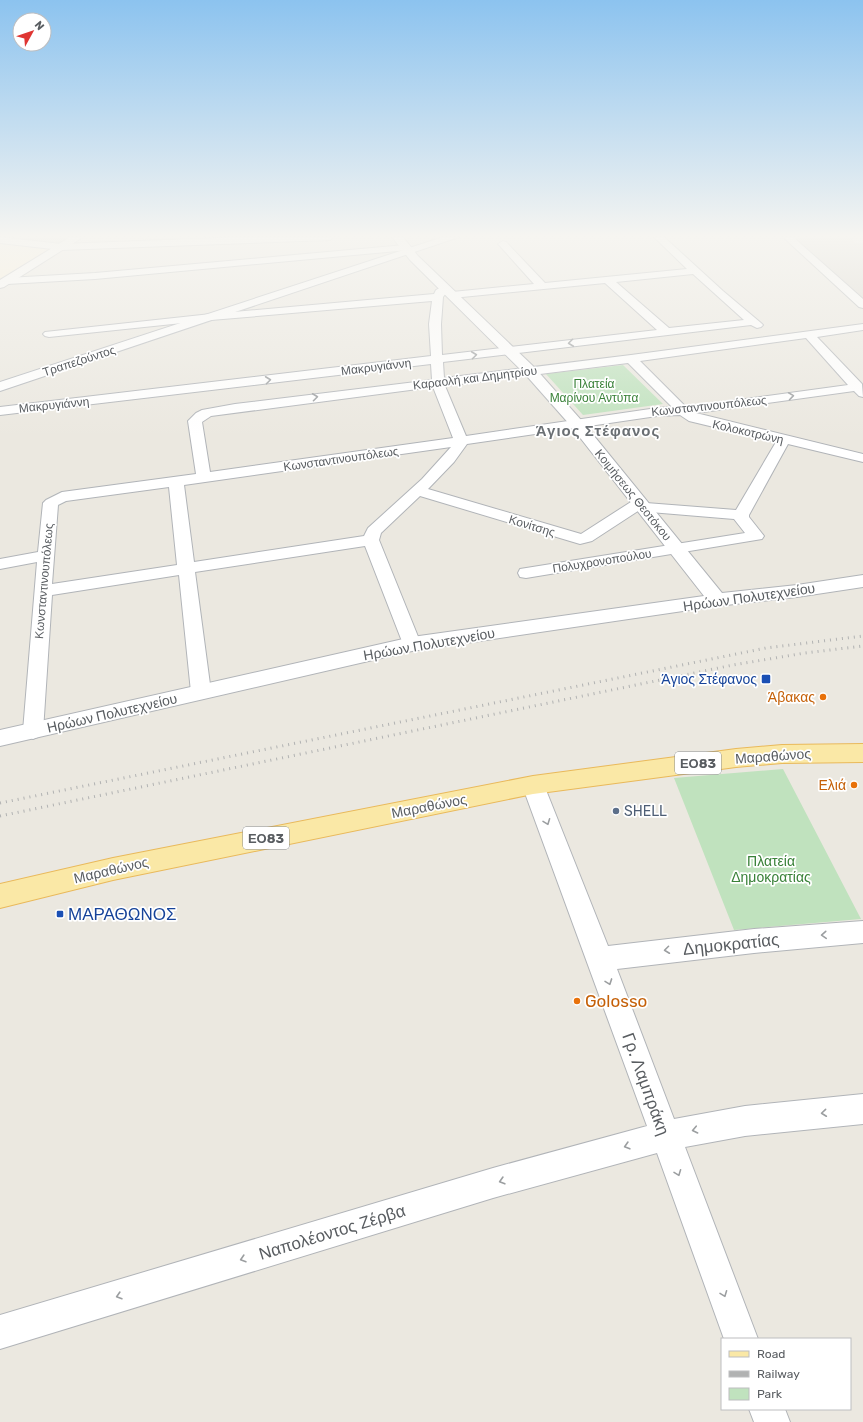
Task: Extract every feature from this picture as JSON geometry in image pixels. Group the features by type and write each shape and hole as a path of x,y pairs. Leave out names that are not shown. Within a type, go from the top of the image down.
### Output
{"main road":[{"name":"Μαραθώνος","path":"0,896 113,869 533,785 736,758 782,754 863,753"}],"street":[{"name":"Τραπεζούντος","path":"0,386 252,303"},
{"path":"49,334 350,303"},
{"path":"412,644 371,540 374,531 418,491 450,459 461,441 438,383 435,324 442,303"},
{"name":"Κοιμήσεως Θεοτόκου","path":"456,303 511,351 576,423 717,600"},
{"path":"634,303 665,331"},
{"path":"729,303 776,340"},
{"name":"Μακρυγιάννη","path":"0,411 437,360 665,331 752,322"},
{"name":"Καραολή και Δημητρίου","path":"204,478 196,420 207,413 235,408 810,336 863,327"},
{"path":"810,336 860,390"},
{"name":"Κολοκοτρώνη","path":"631,359 683,411 694,418 863,458"},
{"path":"229,385 235,408"},
{"name":"Κωνσταντινουπόλεως","path":"32,731 51,502 54,500 71,496 433,446 576,423 658,412 683,411 860,390"},
{"path":"602,561 586,538 641,505 741,515 784,440"},
{"path":"176,482 201,692"},
{"name":"Κονίτσης","path":"418,491 577,539 586,538"},
{"name":"Πολυχρονοπούλου","path":"526,573 756,536 740,518 741,515"},
{"path":"43,591 371,540"},
{"path":"0,564 46,556"},
{"name":"Ηρώων Πολυτεχνείου","path":"0,738 412,644 717,600 797,591 863,581"},
{"name":"Γρ. Λαμπράκη","path":"533,785 600,959 741,1338"},
{"name":"Δημοκρατίας","path":"600,959 718,944 863,932"},
{"name":"Ναπολέοντος Ζέρβα","path":"0,1332 494,1184 665,1136 745,1121 863,1109"},
{"path":"767,1410 772,1422"}],"green space":[{"name":"Πλατεία Μαρίνου Αντύπα","path":"623,365 663,404 583,415 546,374"},
{"name":"Πλατεία Δημοκρατίας","path":"783,769 861,919 734,930 674,778"}],"railway":[{"path":"0,803 766,648 863,636"},
{"path":"0,816 733,665 805,653 863,646"}],"place":[{"name":"Άγιος Στέφανος","path":"766,679"},
{"name":"Άβακας","path":"823,697"},
{"name":"Ελιά","path":"854,785"},
{"name":"SHELL","path":"616,811"},
{"name":"ΜΑΡΑΘΩΝΟΣ","path":"60,914"},
{"name":"Golosso","path":"577,1001"}],"district":[{"name":"Άγιος Στέφανος","path":"598,431"}]}
